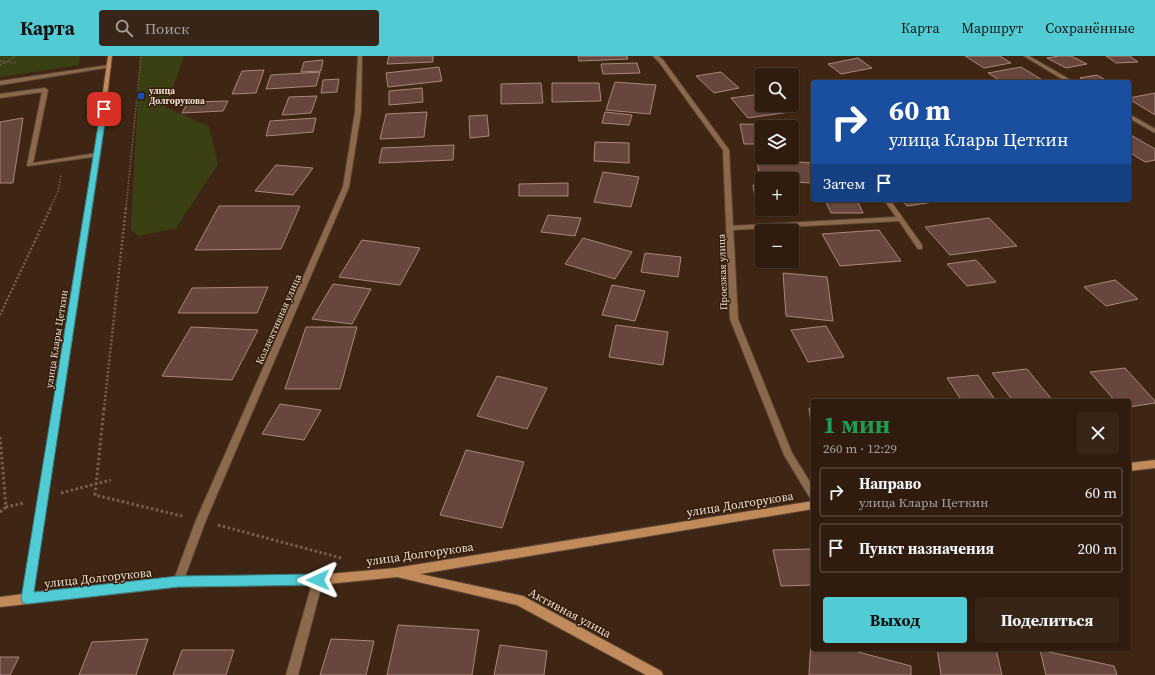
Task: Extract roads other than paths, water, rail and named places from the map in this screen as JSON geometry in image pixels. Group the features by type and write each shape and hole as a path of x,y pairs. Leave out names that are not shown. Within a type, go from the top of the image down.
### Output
{"main road":[{"name":"улица Клары Цеткин","path":"27,599 97,155 110,66 110,56"},
{"path":"1131,467 1155,464"},
{"name":"улица Долгорукова","path":"27,599 178,582 318,580 396,572 811,505"},
{"name":"Активная улица","path":"396,572 519,600 657,675"},
{"path":"0,602 27,599"}],"street":[{"name":"Коллективная улица","path":"178,582 201,520 346,187 358,112 360,56"},
{"name":"Проезжая улица","path":"655,56 726,150 734,319 788,455 811,492"},
{"path":"1026,56 1068,80"},
{"path":"0,83 110,66"},
{"path":"0,96 45,90 30,165 97,155"},
{"path":"1131,117 1155,131"},
{"path":"888,202 920,248"},
{"path":"730,228 900,219"},
{"path":"292,675 318,580"}],"place":[{"name":"улица Долгорукова","path":"141,96"}]}
